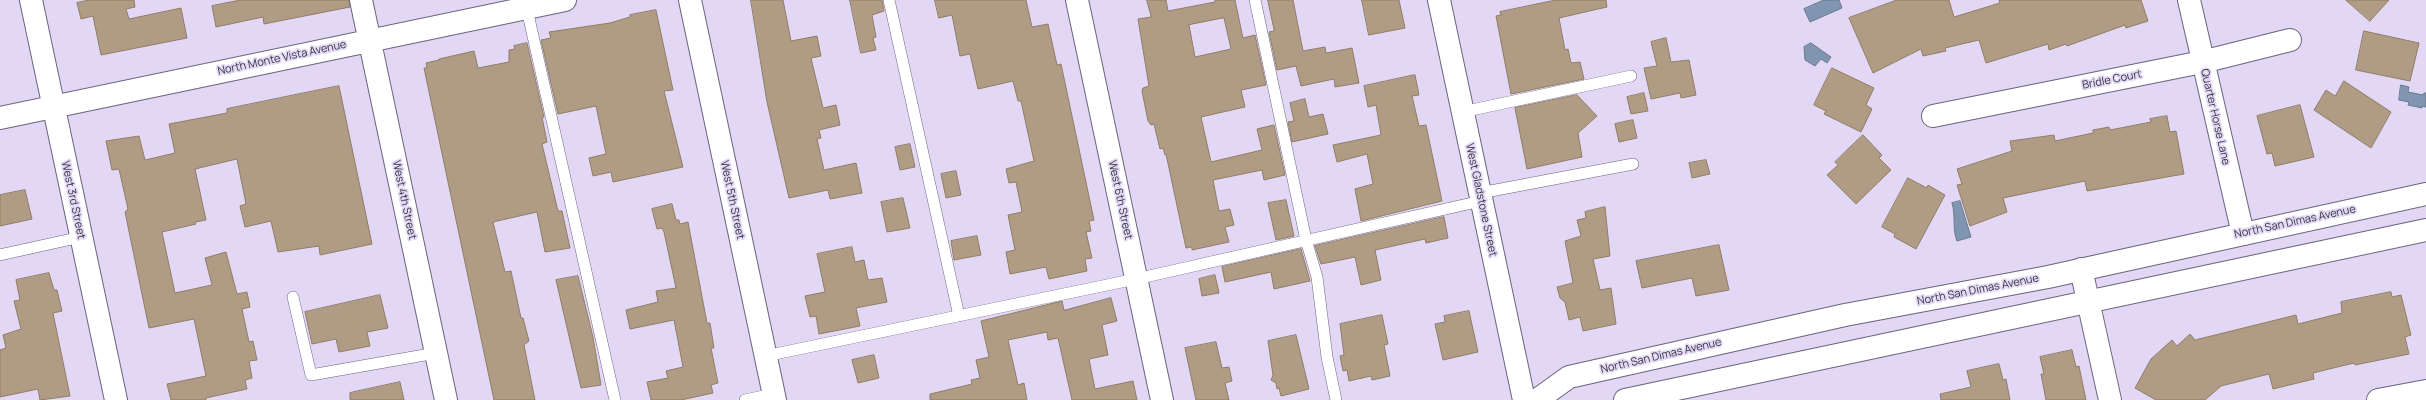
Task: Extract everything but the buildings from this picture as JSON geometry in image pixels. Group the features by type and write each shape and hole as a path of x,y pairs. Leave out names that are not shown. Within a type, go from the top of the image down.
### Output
{"street":[{"name":"West 3rd Street","path":"31,0 116,400"},
{"name":"West 4th Street","path":"362,0 446,400"},
{"name":"North Monte Vista Avenue","path":"0,118 370,40 526,4 565,0"},
{"name":"West 5th Street","path":"690,0 774,397"},
{"name":"West 6th Street","path":"1077,0 1162,400"},
{"name":"West Gladstone Street","path":"1439,0 1524,400"},
{"name":"Quarter Horse Lane","path":"2189,0 2202,62 2243,234"},
{"name":"Bridle Court","path":"1933,116 2202,62 2290,40"},
{"name":"North San Dimas Avenue","path":"1537,400 1569,377 1845,316 2081,269 2426,194"},
{"path":"1625,400 2088,300 2426,230"},
{"path":"2081,269 2110,400"},
{"path":"2378,400 2426,391"}],"lane":[{"path":"889,0 959,316"},
{"path":"1255,0 1306,240 1318,277 1327,357 1336,400"},
{"path":"526,4 615,400"},
{"path":"1462,112 1631,76"},
{"path":"765,356 1136,279 1306,240 1480,197 1633,164"},
{"path":"0,255 81,237"},
{"path":"293,297 310,375 436,353"},
{"path":"745,400 774,397"}],"water":[{"path":"1824,0 1839,0 1842,8 1810,22 1804,9"},
{"path":"1811,43 1831,57 1827,63 1821,59 1815,66 1805,60 1804,47"},
{"path":"2401,85 2409,87 2408,92 2423,95 2426,93 2426,107 2422,106 2422,108 2408,105 2409,102 2399,100"},
{"path":"1960,201 1971,237 1957,241 1952,203"}]}
